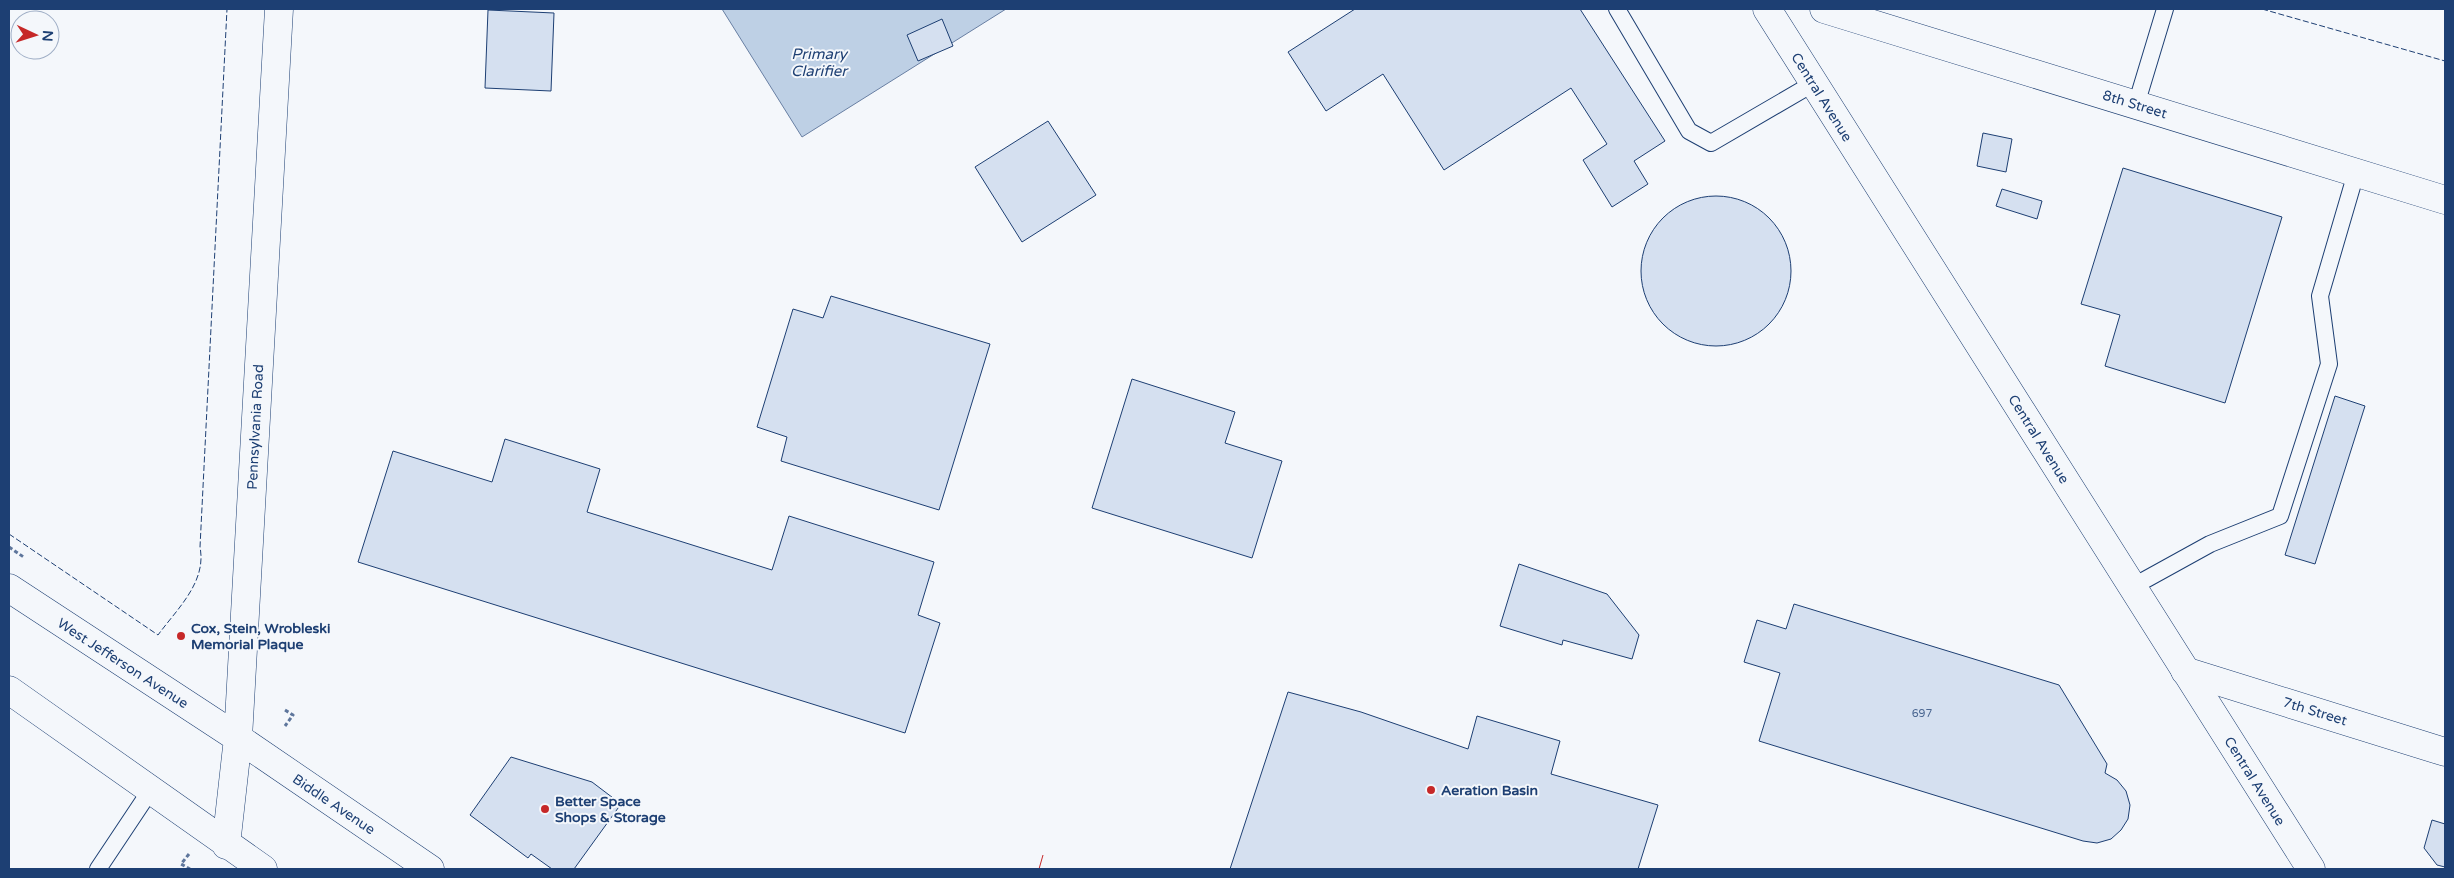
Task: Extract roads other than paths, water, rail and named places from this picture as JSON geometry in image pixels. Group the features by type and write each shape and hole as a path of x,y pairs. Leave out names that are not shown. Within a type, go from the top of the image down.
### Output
{"street":[{"name":"Pennsylvania Road","path":"226,845 238,738 279,9"},
{"name":"Central Avenue","path":"1767,9 2311,869"},
{"name":"8th Street","path":"1824,9 2445,200"},
{"name":"West Jefferson Avenue","path":"9,588 238,738"},
{"name":"7th Street","path":"2185,671 2445,752"},
{"path":"9,690 226,845 263,869"},
{"name":"Biddle Avenue","path":"238,738 430,869"}],"lane":[{"path":"1617,9 1690,131 1711,143 1814,84"},
{"path":"2136,105 2165,9"},
{"path":"2132,587 2210,544 2280,516 2329,364 2320,296 2356,173"},
{"path":"98,869 150,791"}],"water":[{"name":"Primary Clarifier","path":"722,9 1006,9 802,137"}],"place":[{"name":"Cox, Stein, Wrobleski Memorial Plaque","path":"181,636"},
{"name":"Aeration Basin","path":"1431,790"},
{"name":"Better Space Shops & Storage","path":"545,809"}]}
